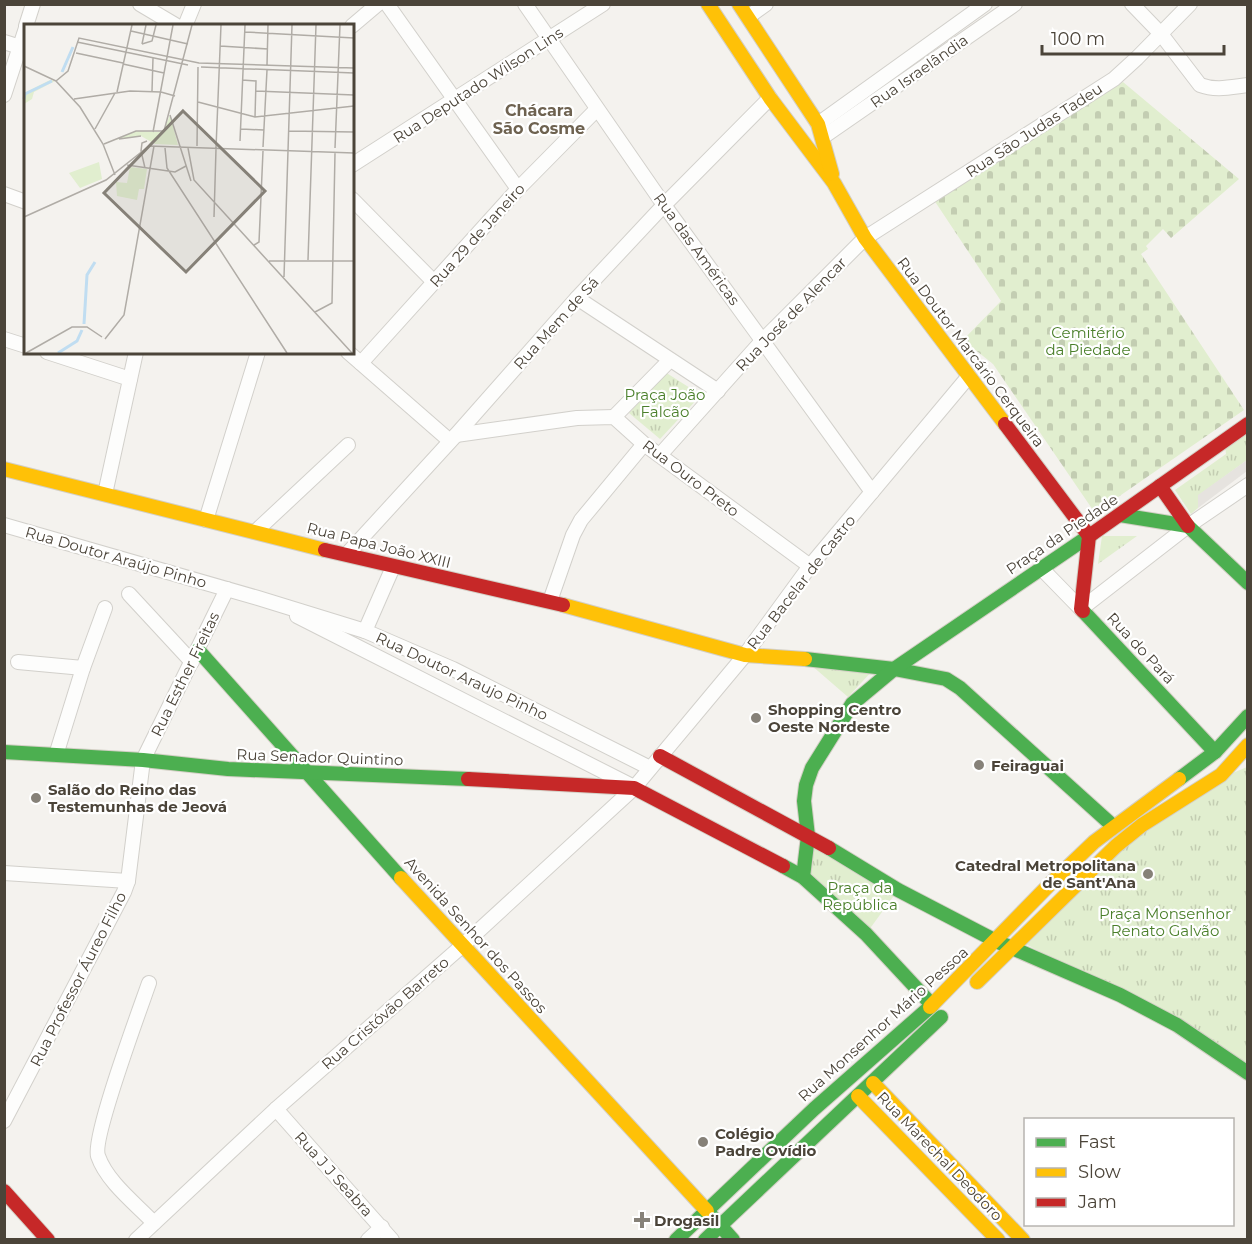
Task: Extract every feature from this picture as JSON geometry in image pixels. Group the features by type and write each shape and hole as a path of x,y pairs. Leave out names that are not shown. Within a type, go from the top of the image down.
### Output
{"main road":[{"name":"Rua Doutor Marcário Cerqueira","path":"708,4 770,98 834,183 865,238 1089,536"},
{"name":"Rua Doutor Marcário Cerqueira","path":"739,4 820,131 834,183"},
{"name":"Praça da Piedade","path":"803,877 808,836 804,801 806,785 812,768 848,709 894,669 1120,515 1248,424"},
{"name":"Rua Papa João XXIII","path":"4,469 393,567 550,601 745,655 791,657 894,669 954,683 1113,826"},
{"path":"1160,486 1188,526 1248,583"},
{"path":"1120,515 1188,526"},
{"path":"1081,609 1089,536"},
{"name":"Rua do Pará","path":"1081,609 1215,752"},
{"name":"Avenida Senhor dos Passos","path":"195,656 308,771 462,946 733,1239"},
{"name":"Rua Monsenhor Mário Pessoa","path":"676,1239 814,1109 932,1005 1049,885 1113,826 1215,752 1248,716"},
{"path":"1221,775 1248,745"},
{"name":"Rua Senador Quintino","path":"4,752 143,760 228,769 634,788"},
{"path":"660,756 808,836 898,890 996,941 1120,995 1176,1025 1248,1073"},
{"path":"964,995 1116,846 1142,825 1221,775 1248,763"},
{"path":"634,788 803,877 866,934 932,1005 921,1025 823,1117 808,1142"},
{"path":"705,1239 948,1011"},
{"name":"Rua Marechal Deodoro","path":"873,1083 1023,1239"},
{"name":"Rua Marechal Deodoro","path":"858,1096 998,1239"},
{"path":"4,1191 48,1239"}],"street":[{"path":"27,24 33,4"},
{"path":"140,4 185,24 194,4"},
{"path":"354,24 378,4"},
{"path":"387,4 518,189"},
{"name":"Rua das Américas","path":"525,4 664,204 872,492"},
{"name":"Rua Deputado Wilson Lins","path":"354,164 603,4"},
{"path":"748,17 766,4"},
{"path":"820,131 985,4"},
{"name":"Rua Israelândia","path":"820,131 1015,4"},
{"path":"1132,4 1161,34 1200,85 1219,89 1248,86"},
{"name":"Rua São Judas Tadeu","path":"865,238 1114,79 1190,4"},
{"path":"4,95 24,34"},
{"path":"4,42 20,47"},
{"path":"15,65 24,73"},
{"name":"Rua Mem de Sá","path":"347,554 664,204 770,98"},
{"name":"Rua 29 de Janeiro","path":"361,363 518,189 597,109"},
{"path":"4,194 24,201"},
{"path":"354,201 434,282"},
{"name":"Rua José de Alencar","path":"718,392 762,341 865,238"},
{"path":"577,298 718,392 660,455"},
{"path":"4,339 24,345"},
{"path":"52,354 130,379"},
{"path":"105,494 136,354"},
{"path":"207,520 257,354"},
{"path":"350,354 453,438 577,418 614,417 670,360"},
{"name":"Rua Bacelar de Castro","path":"634,788 745,655 810,566 969,376"},
{"name":"Rua Ouro Preto","path":"614,417 644,444 810,566"},
{"path":"550,601 573,535 581,520 644,444"},
{"path":"255,532 348,445"},
{"path":"1081,609 1188,526 1248,485"},
{"name":"Rua Doutor Araújo Pinho","path":"4,525 227,589"},
{"path":"365,632 393,567"},
{"name":"Rua do Pará","path":"1041,568 1081,609"},
{"name":"Rua Doutor Araujo Pinho","path":"227,589 365,632 453,669 650,768"},
{"name":"Rua Esther Freitas","path":"143,760 227,589"},
{"path":"129,594 195,656"},
{"name":"Rua Doutor Araujo Pinho","path":"267,600 634,788"},
{"path":"56,755 83,668 105,608"},
{"path":"18,662 83,668"},
{"name":"Rua Professor Áureo Filho","path":"4,1121 128,881 143,760"},
{"name":"Rua Cristóvão Barreto","path":"136,1239 276,1109 462,946 634,788"},
{"path":"4,873 128,881"},
{"path":"149,983 105,1114 96,1150 106,1171 154,1223"},
{"name":"Rua J J Seabra","path":"276,1109 392,1239"},
{"path":"368,1239 382,1227"}],"green space":[{"name":"Cemitério da Piedade","path":"1123,82 1239,179 1171,238 1163,229 1146,246 1148,249 1141,254 1244,410 1095,513 993,364 963,340 1001,301 934,200"},
{"name":"Praça João Falcão","path":"665,372 701,395 660,439 629,413"},
{"path":"1247,429 1247,460 1199,495 1198,508 1191,514 1175,490 1226,454 1225,446"},
{"path":"1102,536 1137,536 1098,564"},
{"path":"811,665 874,669 848,697"},
{"name":"Praça Monsenhor Renato Galvão","path":"1247,767 1247,1071 1026,944 1118,849 1221,778"},
{"name":"Praça da República","path":"808,836 898,890 866,934 803,877"}],"shaded area":[{"path":"1247,460 1247,471 1198,508 1198,495"}],"traffic: fast":[{"path":"1120,515 1188,526 1248,583"},
{"path":"803,877 808,836 804,801 806,785 812,768 852,704 894,669 1092,534"},
{"path":"1083,611 1215,752"},
{"path":"198,650 401,878"},
{"path":"805,659 894,669 946,679 960,688 1113,826"},
{"path":"1179,779 1215,752 1248,716"},
{"path":"4,752 143,760 228,769 468,779"},
{"path":"829,848 898,890 996,941 1120,995 1177,1025 1248,1073"},
{"path":"783,866 803,877 866,934 932,1005"},
{"path":"676,1240 814,1109 930,1007"},
{"path":"705,1240 941,1017"},
{"path":"709,1213 733,1240"}],"traffic: slow":[{"path":"708,4 770,98 834,183 865,238 1005,424"},
{"path":"739,4 818,124 832,174"},
{"path":"4,469 325,550"},
{"path":"563,605 745,655 805,659"},
{"path":"977,982 1116,846 1142,825 1221,775 1248,745"},
{"path":"930,1007 1094,842 1179,779"},
{"path":"401,878 707,1211"},
{"path":"873,1083 1023,1240"},
{"path":"858,1096 998,1240"}],"traffic: jam":[{"path":"1005,424 1089,536 1081,609 1083,611"},
{"path":"1092,534 1248,424"},
{"path":"1160,486 1188,526"},
{"path":"325,550 563,605"},
{"path":"660,756 829,848"},
{"path":"468,779 634,788 783,866"},
{"path":"4,1191 48,1240"}],"place":[{"name":"Shopping Centro Oeste Nordeste","path":"756,718"},
{"name":"Feiraguai","path":"979,765"},
{"name":"Salão do Reino das Testemunhas de Jeová","path":"36,798"},
{"name":"Catedral Metropolitana de Sant'Ana","path":"1148,874"},
{"name":"Colégio Padre Ovídio","path":"703,1142"},
{"name":"Drogasil","path":"642,1220"}],"district":[{"name":"Chácara São Cosme","path":"539,119"}]}
